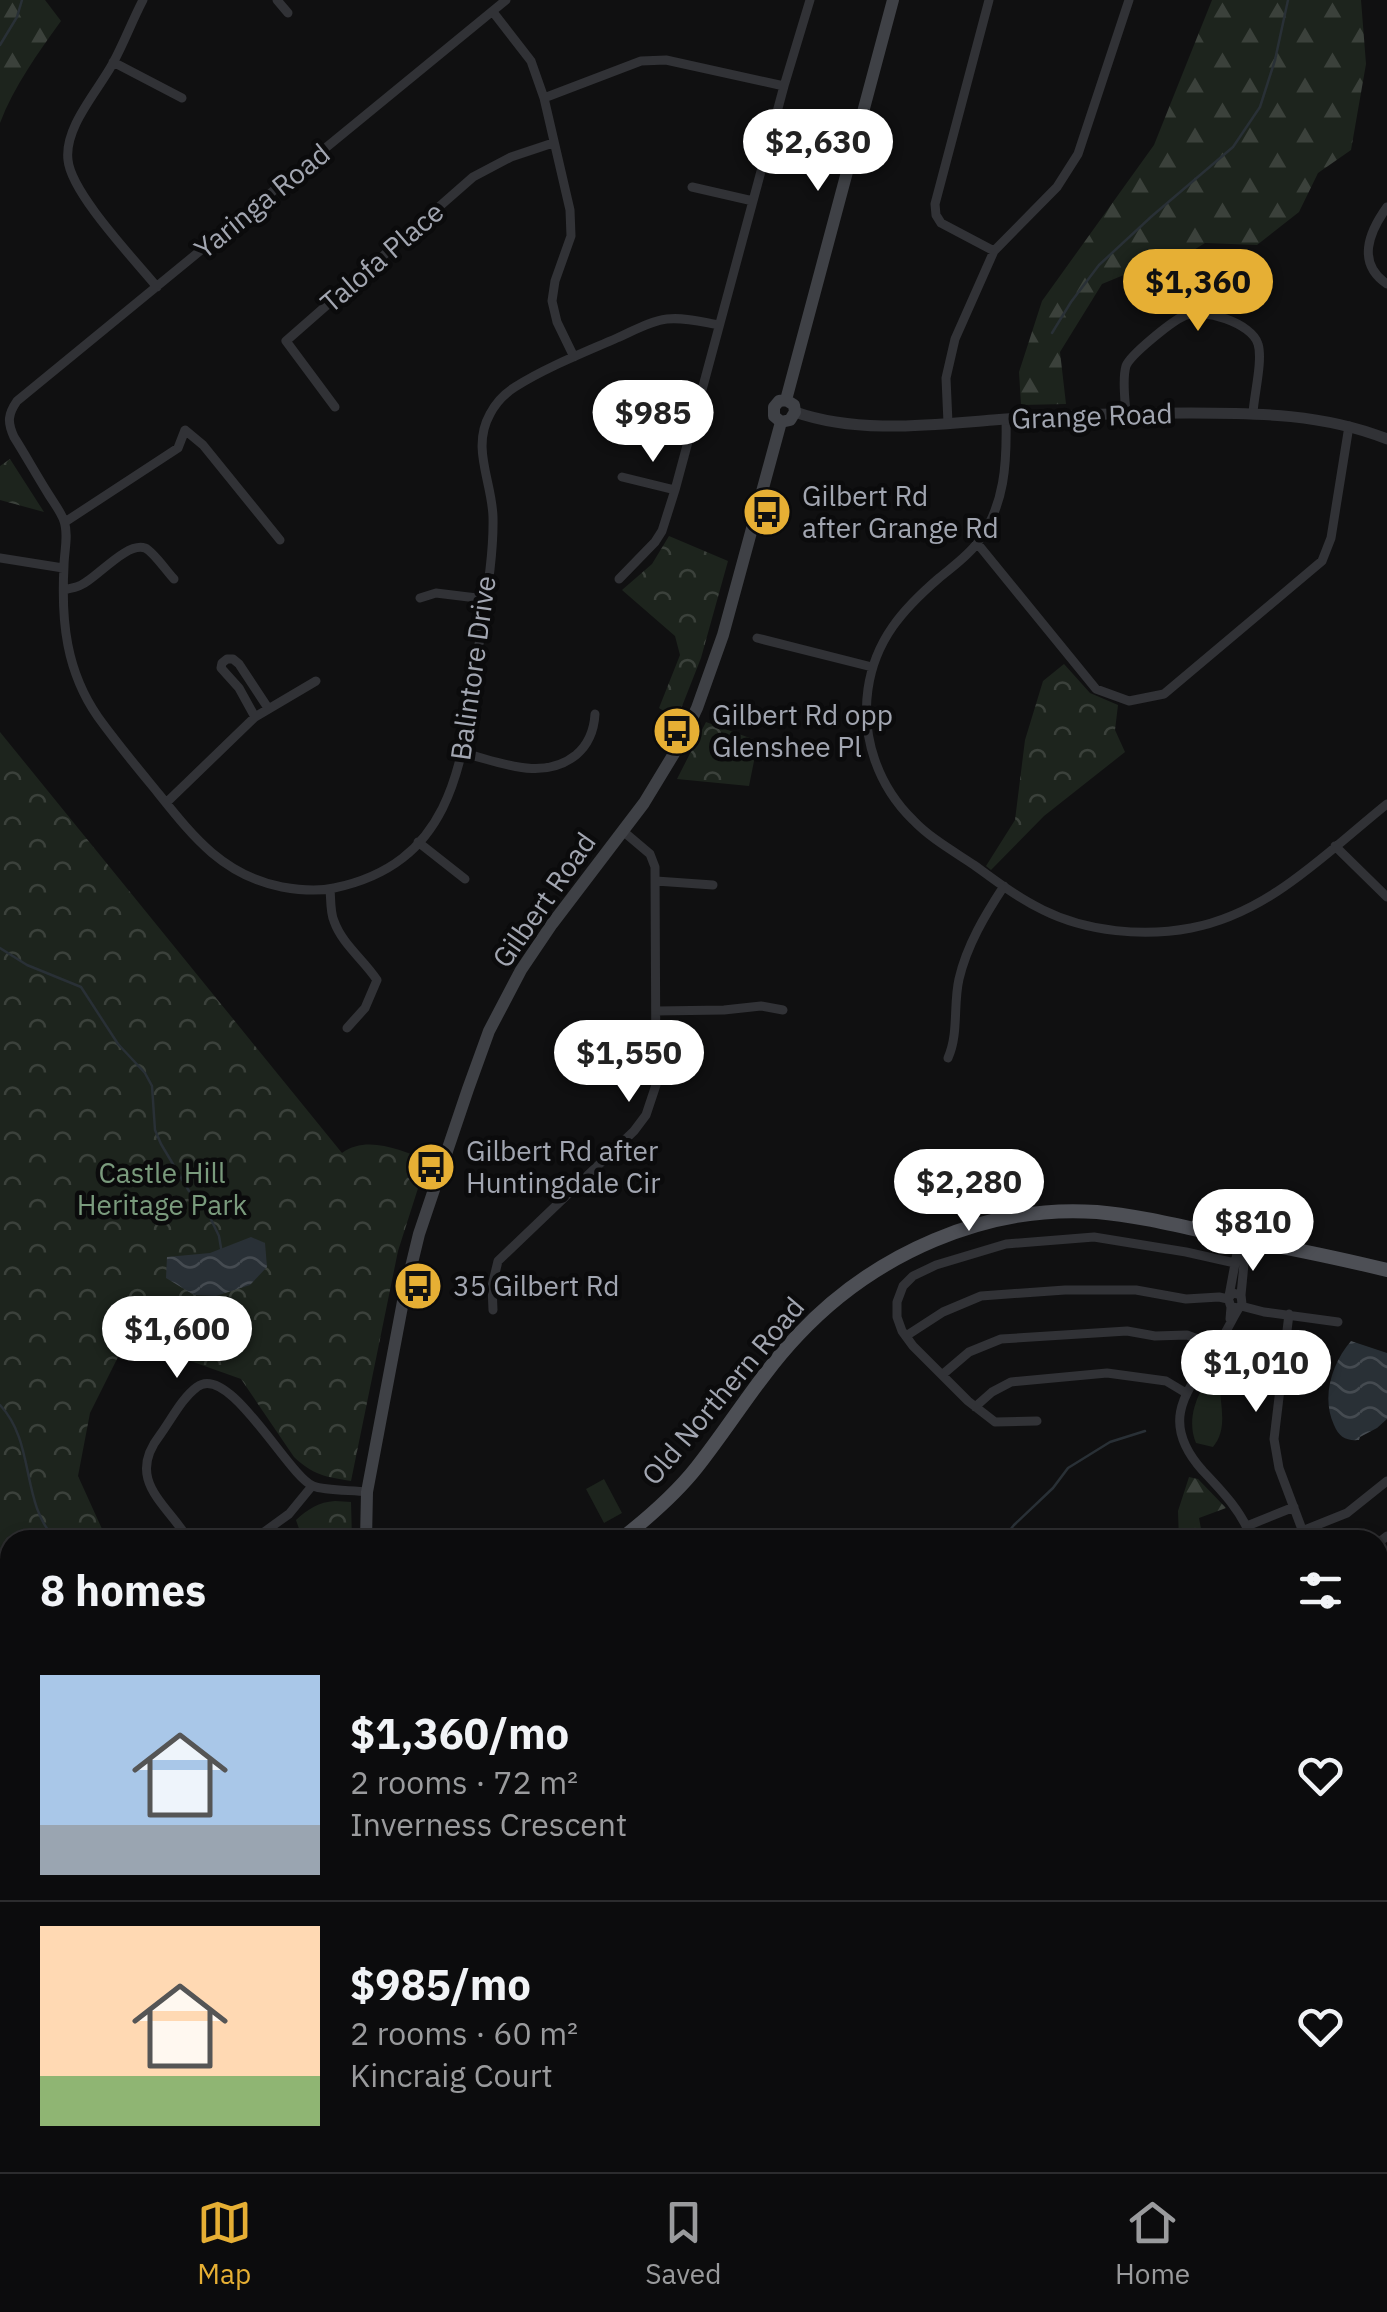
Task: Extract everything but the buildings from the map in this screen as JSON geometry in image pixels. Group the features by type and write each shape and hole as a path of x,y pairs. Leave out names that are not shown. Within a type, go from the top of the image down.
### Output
{"main road":[{"path":"786,400 892,0"},
{"path":"786,400 794,405 795,412 790,420 781,422 774,416 774,407 786,400"},
{"name":"Gilbert Road","path":"366,1530 366,1492 419,1234 489,1031 552,924 624,832 681,742 723,636 781,422"},
{"name":"Old Northern Road","path":"632,1530 694,1470 773,1365 814,1318 857,1282 933,1240 1011,1217 1098,1212 1387,1270"}],"street":[{"path":"143,0 113,62 73,129 68,160 75,183 157,286"},
{"path":"277,0 288,14"},
{"name":"Yaringa Road","path":"65,522 8,425 10,412 18,401 506,0"},
{"path":"619,579 662,531 810,0"},
{"path":"989,0 935,204 941,223 994,251"},
{"path":"948,423 946,378 950,350 994,251 1058,187 1078,154 1128,0"},
{"path":"493,12 531,60 544,98 570,210 571,236 552,301 557,322 574,357"},
{"path":"544,98 641,61 666,60 784,86"},
{"path":"113,62 182,98"},
{"name":"Talofa Place","path":"335,407 286,341 473,177 511,157 553,143"},
{"path":"692,187 752,201"},
{"path":"1387,207 1373,227 1368,253 1376,275 1387,284"},
{"path":"1126,412 1125,368 1134,353 1185,314 1206,314 1235,322 1250,331 1258,344 1252,413"},
{"name":"Balintore Drive","path":"65,522 64,590 72,669 96,714 198,842 229,868 261,883 299,890 330,889 366,880 388,870 418,842 444,806 464,753 493,519 482,438 485,424 502,396 574,357 652,323 668,319 719,325"},
{"name":"Grange Road","path":"795,412 844,423 886,426 1126,412 1252,413 1348,426 1387,439"},
{"path":"1006,419 1007,458 1001,494 991,519 978,542 899,615 872,667 866,708 868,739 892,796 913,820 1024,900 1068,920 1120,930 1166,931 1218,921 1258,904 1287,886 1387,804"},
{"path":"978,542 1096,688 1130,701 1164,694 1322,561 1331,538 1348,426"},
{"path":"65,522 178,448 185,430 203,445 280,540"},
{"path":"622,477 675,490"},
{"path":"64,590 82,585 135,548 151,552 174,579"},
{"path":"0,558 64,568"},
{"path":"420,598 436,593 485,599"},
{"path":"757,638 872,667"},
{"path":"255,716 239,688 221,668 227,659 239,664 268,708"},
{"path":"166,803 255,716 316,681"},
{"path":"464,753 528,769 562,766 581,751 592,734 595,714"},
{"path":"493,1310 492,1286 498,1261 634,1132 646,1115 656,1085 656,868 650,854 624,832"},
{"path":"418,842 466,879"},
{"path":"1335,846 1387,897"},
{"path":"656,882 713,884"},
{"path":"948,1058 954,1045 959,979 978,928 1004,886"},
{"path":"330,889 332,919 377,980 365,1008 346,1028"},
{"path":"657,1011 762,1006 783,1010"},
{"path":"580,1070 583,1051 594,1030 657,1029"},
{"path":"1037,1421 994,1422 906,1336 897,1317 898,1302 903,1286 913,1276 1006,1244 1094,1238 1236,1262"},
{"path":"1238,1302 1237,1252 1246,1240"},
{"path":"1246,1240 1238,1302 1218,1346 1186,1394 1179,1426 1192,1458 1229,1499 1249,1530"},
{"path":"906,1336 943,1312 981,1296 1065,1290 1136,1290 1186,1299 1219,1297 1264,1312 1338,1322"},
{"path":"1289,1314 1274,1439 1278,1468 1302,1530"},
{"path":"942,1375 969,1352 1001,1339 1127,1331 1155,1336 1187,1335 1218,1346"},
{"path":"975,1407 1010,1382 1107,1374 1166,1381 1186,1394"},
{"path":"182,1530 150,1488 146,1463 155,1441 200,1384 216,1385 240,1405 290,1466 312,1486 366,1492"},
{"path":"1314,1530 1347,1513 1387,1482"},
{"path":"267,1530 289,1514 312,1486"},
{"path":"1248,1526 1294,1507"}],"green space":[{"path":"0,0 45,0 61,21 19,83 0,123"},
{"path":"1212,0 1361,0 1366,64 1351,150 1318,173 1299,212 1257,245 1205,243 1157,273 1136,270 1102,284 1060,352 1066,404 1021,405 1019,372 1042,301 1154,145"},
{"path":"10,459 44,512 0,500 0,466"},
{"path":"669,536 728,561 701,658 677,719 659,708 680,655 675,636 622,590 652,564"},
{"path":"1064,664 1090,693 1118,705 1115,730 1125,752 1044,816 991,870 986,866 1015,820 1025,740 1043,681"},
{"path":"706,722 758,741 749,786 677,779"},
{"name":"Castle Hill Heritage Park","path":"0,732 342,1153 373,1145 427,1160 398,1251 351,1481 320,1474 294,1457 241,1379 182,1358 123,1347 90,1413 78,1476 102,1530 0,1530"},
{"path":"1222,1362 1222,1428 1213,1447 1196,1443 1192,1421 1202,1389"},
{"path":"1189,1477 1198,1479 1226,1508 1199,1518 1201,1530 1179,1530 1178,1511"},
{"path":"604,1479 622,1513 604,1523 586,1489"},
{"path":"351,1502 352,1530 300,1530 296,1520 324,1503"}],"water":[{"path":"251,1237 265,1243 267,1267 250,1285 216,1296 194,1295 166,1278 167,1257 210,1253"},
{"path":"1351,1341 1387,1353 1387,1419 1359,1440 1338,1433 1328,1403 1338,1359"}],"waterway":[{"path":"0,45 22,0"},
{"path":"1052,333 1099,265 1233,147 1260,107 1288,0"},
{"path":"0,948 27,965 81,987 118,1044 145,1073 152,1086 155,1130 161,1144 189,1191 206,1209 221,1248"},
{"path":"0,1405 19,1437 37,1509 49,1530"},
{"path":"1010,1530 1068,1468 1110,1442 1145,1431"}],"place":[{"name":"Gilbert Rd after Grange Rd","path":"767,512"},
{"name":"Gilbert Rd opp Glenshee Pl","path":"677,731"},
{"name":"Gilbert Rd after Huntingdale Cir","path":"431,1167"},
{"name":"35 Gilbert Rd","path":"418,1286"}]}
